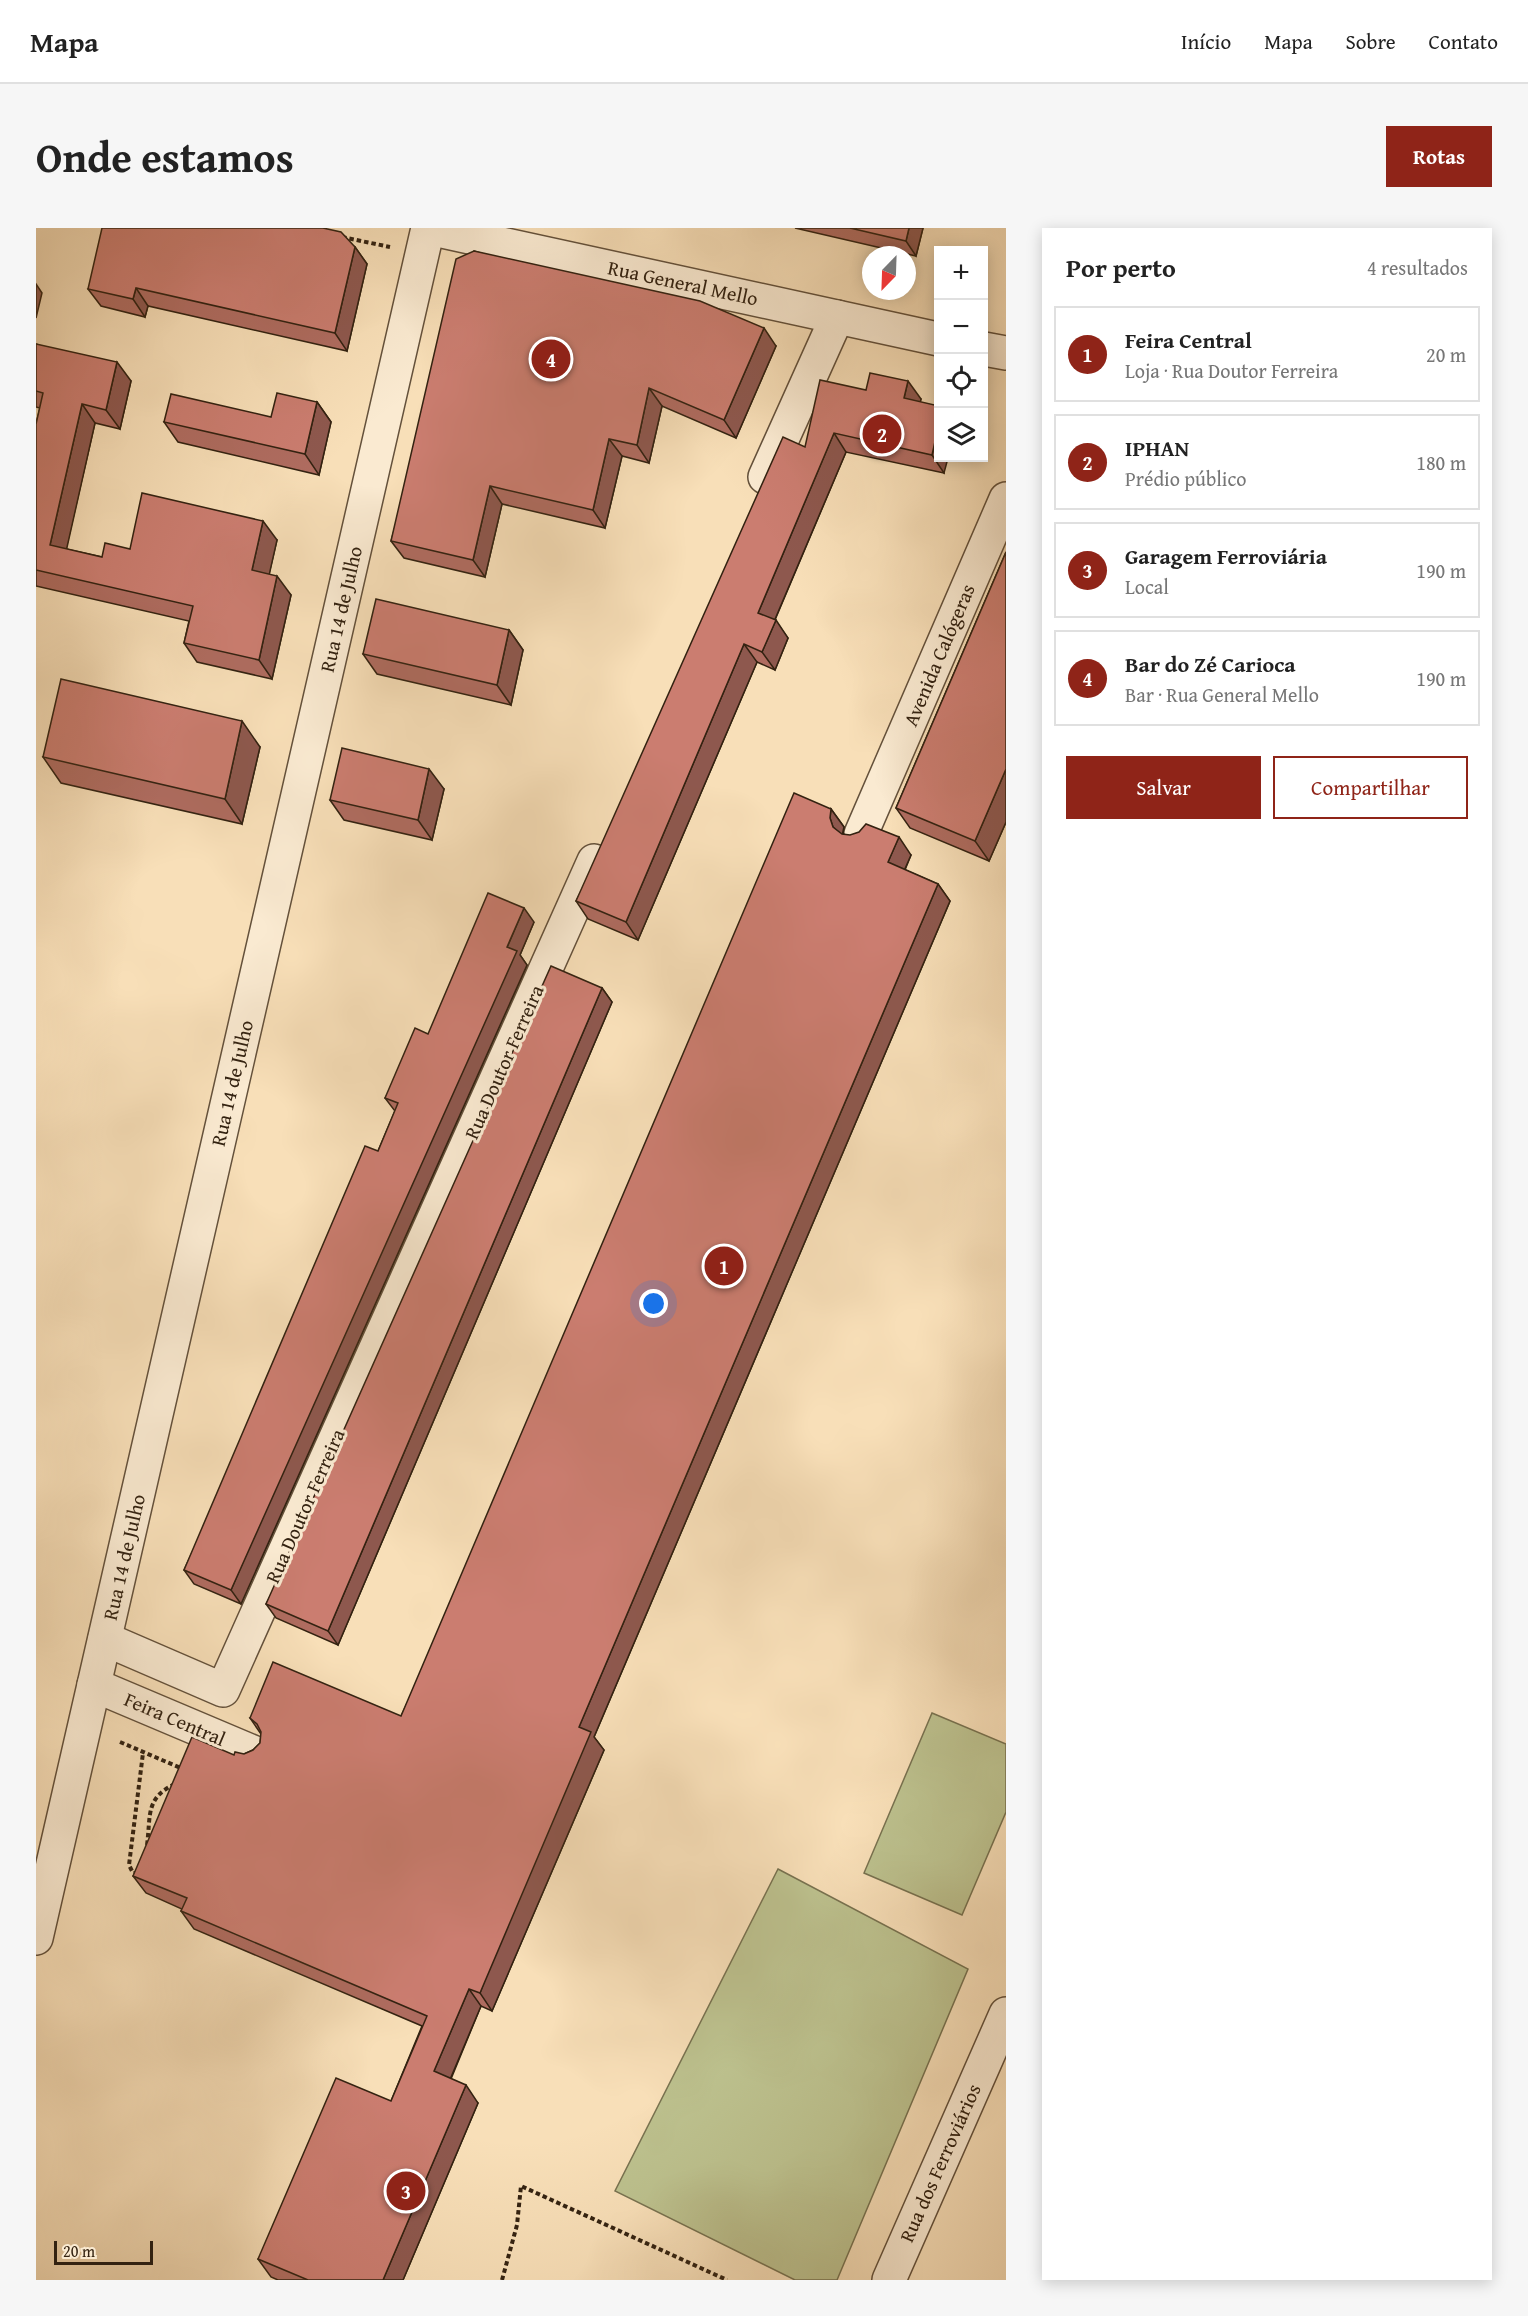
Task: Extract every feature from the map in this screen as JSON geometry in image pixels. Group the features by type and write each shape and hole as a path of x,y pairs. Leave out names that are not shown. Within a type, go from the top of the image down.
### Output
{"street":[{"name":"Rua General Mello","path":"428,228 934,338"},
{"name":"Rua 14 de Julho","path":"36,1938 428,228"},
{"path":"754,502 837,317"},
{"path":"988,350 1006,353"},
{"name":"Avenida Calógeras","path":"866,823 1006,499"},
{"name":"Rua Doutor Ferreira","path":"105,1640 223,1690 608,829"},
{"name":"Feira Central","path":"94,1685 255,1753"},
{"name":"Rua dos Ferroviários","path":"890,2280 1006,2014"}],"path":[{"path":"120,1742 185,1771"},
{"path":"143,1753 129,1865 133,1874 143,1871"},
{"path":"146,1857 153,1800 160,1791 178,1783"},
{"path":"502,2280 517,2225 521,2186 727,2280"}],"green space":[{"path":"932,1713 1006,1744 1006,1812 962,1915 864,1873"},
{"path":"778,1869 968,1969 837,2280 795,2280 615,2191"}],"building":[{"path":"102,228 323,228 341,232 355,247 335,333 136,288 133,299 88,289"},
{"path":"850,228 909,228 906,241"},
{"path":"474,251 700,301 764,328 724,420 649,388 637,445 609,439 593,510 490,486 473,560 391,541 456,259"},
{"path":"36,344 117,362 106,410 82,404 50,545 102,557 105,543 130,549 142,493 263,521 252,570 277,576 259,660 184,643 193,606 36,570 36,424 43,393 36,391"},
{"path":"870,373 908,381 904,398 934,405 932,455 834,433 758,613 776,620 762,652 744,644 626,922 576,901 783,437 805,447 820,380 866,390"},
{"path":"277,393 317,402 305,454 164,422 171,394 271,417"},
{"path":"1006,552 1006,769 975,841 896,808"},
{"path":"376,599 509,630 497,685 363,654"},
{"path":"61,679 242,721 225,799 43,757"},
{"path":"342,748 429,769 418,820 330,800"},
{"path":"794,793 831,809 830,818 833,827 842,834 850,835 859,832 866,824 899,837 888,862 938,884 579,1727 591,1732 480,1993 469,1989 434,2071 466,2085 383,2280 308,2280 258,2259 336,2078 391,2101 427,2016 181,1911 187,1898 133,1876 192,1737 234,1755 235,1752 244,1754 253,1750 260,1743 261,1732 250,1718 273,1662 401,1716"},
{"path":"488,893 524,908 507,947 517,951 231,1590 184,1570 365,1146 378,1151 398,1103 385,1098 415,1028 428,1034"},
{"path":"551,966 602,988 328,1631 266,1604"}],"place":[{"name":"Bar do Zé Carioca","path":"551,359"},
{"name":"IPHAN","path":"882,434"},
{"name":"Feira Central","path":"724,1266"},
{"name":"Garagem Ferroviária","path":"406,2191"}]}
